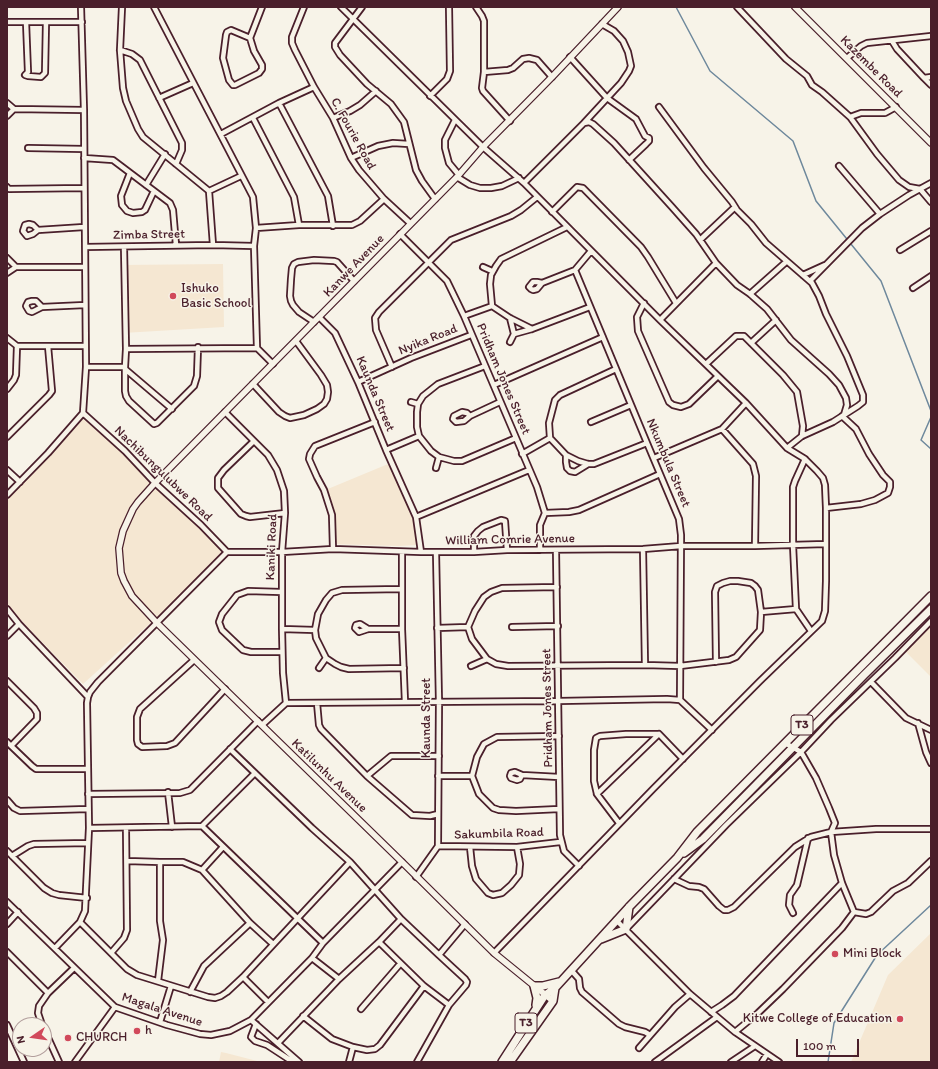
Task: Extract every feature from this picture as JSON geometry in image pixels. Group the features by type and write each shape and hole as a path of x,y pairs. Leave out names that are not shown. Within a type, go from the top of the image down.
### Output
{"highway":[{"name":"T3","path":"502,1062 545,995 555,988 628,907 677,858 697,832 931,596"},
{"name":"T3","path":"677,858 703,839 931,609"},
{"path":"599,939 626,929 628,907"},
{"path":"536,1008 537,998 534,986 543,986 560,982"},
{"name":"T3","path":"510,1062 553,1001 555,988"}],"main road":[{"name":"Kanwe Avenue","path":"119,548 123,531 133,509 155,483 458,176 483,147 552,78 618,7"},
{"name":"Kazembe Road","path":"795,7 931,143"},
{"name":"Katilunhu Avenue","path":"119,548 121,572 124,580 132,596 157,624 402,862 494,954 553,1001"}],"street":[{"path":"7,495 48,453 83,413 86,367 84,110 81,7"},
{"path":"122,7 120,50 124,95 135,122 144,137 209,191 213,244"},
{"path":"154,7 253,197 256,228 254,246 257,348 273,364"},
{"path":"250,38 231,30 226,35 223,58 229,80 233,85 259,73 262,69 262,65 252,46 250,38 262,7"},
{"name":"C. Fourie Road","path":"304,7 292,37 292,43 352,158 367,181 410,223"},
{"path":"341,7 483,147 519,178 660,320 746,403 787,448 804,459 817,471 823,478 825,485 825,611 822,621 619,823 494,954"},
{"path":"362,7 352,18 335,43 335,46 340,55 391,104 404,122 416,170 435,199"},
{"path":"430,96 447,79 450,72 449,7"},
{"path":"476,7 484,21 484,72 482,88 510,121"},
{"path":"737,7 786,59 807,76 812,85 850,117 877,154 899,180 909,187 920,188 931,202"},
{"path":"7,22 82,22"},
{"path":"26,22 28,72 25,75 41,77 45,73 46,22"},
{"path":"524,183 621,84 629,71 631,66 628,52 623,41 614,31 602,24"},
{"path":"847,58 867,43 931,36"},
{"path":"892,41 897,49 931,85"},
{"path":"120,50 132,54 140,60 182,143 182,150 176,164"},
{"path":"570,57 606,98 634,118 645,136 649,138 646,144 629,160"},
{"path":"484,72 508,70 523,60 529,58 537,60 552,78"},
{"path":"924,78 931,77"},
{"path":"159,98 193,83"},
{"path":"221,134 279,103 314,87"},
{"path":"332,118 350,111 360,105 376,91"},
{"path":"7,103 14,109 84,110"},
{"path":"279,103 328,196 333,226"},
{"path":"659,107 735,207 766,243 786,262 810,281 815,288 863,395 862,402 833,422 802,436 787,448"},
{"path":"850,117 860,113 885,112 896,107"},
{"path":"7,116 14,109"},
{"path":"253,118 294,197 299,226"},
{"path":"456,120 445,140 444,148 449,163 458,176 470,185 480,188 502,186 519,178"},
{"path":"584,123 589,122 593,124 614,143 700,240 716,264 737,285 767,309 791,340 829,374 842,390 846,398 847,405 843,415"},
{"path":"352,158 378,146 393,143 409,144"},
{"path":"28,148 84,149"},
{"path":"146,186 165,154"},
{"path":"84,158 113,160 170,203 173,210 176,246"},
{"path":"839,166 880,214"},
{"path":"130,173 121,196 122,205 127,211 139,213 145,210 154,191"},
{"path":"209,191 241,176"},
{"path":"810,281 858,231 880,214 920,188 931,183"},
{"path":"8,189 84,188"},
{"path":"552,212 578,188 582,188 641,247 676,303"},
{"path":"392,367 376,330 375,318 379,312 451,240 511,216 521,210 537,196"},
{"path":"256,228 356,224 384,199"},
{"path":"700,240 735,207"},
{"path":"38,230 84,227"},
{"path":"492,306 490,284 492,271 501,259 567,227"},
{"path":"900,250 931,231"},
{"name":"Pridham Jones Street","path":"400,234 447,281 494,385 537,488 545,513"},
{"name":"Zimba Street","path":"85,248 213,244 254,246"},
{"path":"124,247 126,396 129,401 154,424 158,424 194,386 196,381 198,347"},
{"path":"542,283 575,270 591,250"},
{"path":"7,258 16,267"},
{"path":"314,322 299,312 292,305 291,278 294,264 314,260 334,261 354,281"},
{"path":"750,294 786,262"},
{"path":"803,275 828,263"},
{"path":"660,320 716,264"},
{"path":"7,274 16,267 85,267"},
{"path":"482,267 492,271"},
{"name":"Nkumbula Street","path":"575,270 660,474 678,513 681,546 680,700"},
{"path":"913,288 931,276"},
{"path":"644,303 637,316 636,325 669,402 677,407 689,404 718,376"},
{"path":"42,307 85,305"},
{"path":"464,316 492,306"},
{"path":"492,306 510,318 532,329"},
{"path":"514,334 532,329 590,307"},
{"name":"Kaunda Street","path":"320,317 335,333 344,349 416,517 421,552"},
{"path":"510,318 514,334 510,342"},
{"path":"751,343 776,320"},
{"name":"Nyika Road","path":"358,382 471,335"},
{"path":"706,364 736,336 744,336 797,392 803,426 802,436"},
{"path":"494,385 603,337"},
{"path":"7,338 17,346 85,346"},
{"path":"253,384 280,412 290,418 304,414 324,404 327,399 327,385 296,341"},
{"path":"7,389 16,375 17,346"},
{"path":"7,437 52,391 48,346"},
{"path":"126,349 198,347 257,348"},
{"path":"485,366 438,384 424,396 418,404 417,421 419,436 431,451 439,457 454,461 462,461 516,438"},
{"path":"86,367 125,368 172,409"},
{"path":"616,369 560,395 555,400 549,423 550,438 566,455 588,464 594,464 647,443"},
{"path":"411,402 418,404"},
{"path":"470,416 500,402"},
{"path":"654,458 722,428 746,403"},
{"path":"592,422 631,405"},
{"name":"Kaniki Road","path":"225,412 268,455 277,470 284,491 285,513 281,592 282,652 286,703"},
{"name":"Nachibungulubwe Road","path":"83,413 125,451 155,483 201,525 227,552"},
{"path":"826,508 861,504 875,500 888,493 890,487 890,482 872,459 856,430 843,415"},
{"path":"333,549 332,515 324,490 316,477 309,459 310,454 315,446 375,422"},
{"path":"722,428 753,464 756,476 755,546"},
{"path":"386,450 419,436"},
{"path":"522,454 550,438"},
{"path":"254,441 224,470 218,478 218,488 242,514 246,516 250,517 285,513"},
{"path":"566,455 567,468 570,471 575,472 588,464"},
{"path":"436,468 439,457"},
{"path":"804,459 793,487 792,545 796,609 810,632"},
{"path":"7,470 20,482"},
{"path":"416,517 529,470"},
{"path":"540,550 540,525 545,513 579,510 660,474"},
{"path":"474,552 474,536 478,531 483,527 501,520 505,521 507,550"},
{"name":"William Comrie Avenue","path":"227,552 282,552 333,549 402,552 642,550 681,546 826,544"},
{"name":"Pridham Jones Street","path":"556,550 560,842"},
{"path":"642,550 645,665"},
{"path":"55,948 80,922 85,911 89,828 87,703 90,692 98,682 227,552"},
{"path":"402,552 401,589 405,702"},
{"name":"Kaunda Street","path":"436,552 439,702 438,846"},
{"path":"557,587 502,588 491,592 484,597 474,611 468,627 472,639 488,660 496,664 508,666 680,666 716,662 733,659 758,634 761,626 758,590 756,586 751,583 730,581 717,586 715,592 716,662"},
{"path":"401,589 342,590 332,593 318,614 315,630 319,644 326,658 335,664 349,669 404,668"},
{"path":"281,592 248,590 237,595 222,614 219,622 222,630 243,650 251,652 282,652"},
{"path":"7,609 19,624 88,697"},
{"path":"761,612 796,609"},
{"path":"626,929 831,720 931,621"},
{"path":"7,636 19,624"},
{"path":"512,627 558,626"},
{"path":"437,628 468,627"},
{"path":"368,628 402,629"},
{"path":"282,629 315,630"},
{"path":"318,668 326,658"},
{"path":"194,660 140,710 137,717 138,744 142,747 167,746 175,743 225,689"},
{"path":"471,666 488,660"},
{"path":"7,681 34,708 37,713 37,718 9,744 36,769 88,769"},
{"path":"871,682 906,718 931,730"},
{"path":"88,794 180,793 190,790 230,749 286,703 559,702 667,699 680,700 712,730"},
{"path":"317,703 319,725 321,729 367,776 412,815 425,816 438,814"},
{"path":"918,723 926,752 931,763"},
{"path":"619,823 597,794 594,781 594,750 596,738 600,736 626,734 659,734 683,759"},
{"path":"597,794 659,734"},
{"path":"559,736 497,737 484,744 477,757 472,776 479,794 493,808 499,810 516,811 559,809"},
{"path":"785,743 801,752 816,778 835,823 831,832 834,855 842,883 854,912"},
{"path":"230,749 312,828 350,862 401,919 467,982 449,1004 417,1062"},
{"path":"367,776 391,756 439,756"},
{"path":"89,828 202,826 255,773"},
{"path":"522,775 559,777"},
{"path":"438,776 472,776"},
{"path":"168,792 172,827"},
{"path":"7,800 14,808 20,811 88,809"},
{"path":"202,826 323,943"},
{"path":"111,953 124,938 127,930 126,828"},
{"path":"674,879 689,886 704,889 719,906 724,910 728,910 734,907 790,851 808,838 831,832 876,829 931,829"},
{"path":"793,913 789,905 790,895 797,885 808,838"},
{"path":"560,842 564,851 579,866"},
{"name":"Sakumbila Road","path":"438,846 517,847 560,842"},
{"path":"12,856 34,844 88,843"},
{"path":"416,876 438,846"},
{"path":"202,870 223,847"},
{"path":"470,847 472,866 476,880 488,893 493,895 502,893 519,875 520,864 517,847"},
{"path":"7,851 44,888 52,893 86,898"},
{"path":"854,912 866,914 870,912 893,891 908,884 931,861"},
{"path":"127,862 183,862 202,870 250,923 273,944"},
{"path":"158,981 163,940 160,921 160,862"},
{"path":"80,922 127,969 137,975 190,992 215,998 227,992 243,977 350,862"},
{"name":"Magala Avenue","path":"7,902 114,1007 200,1034 211,1035 230,1031 251,1020 312,958 323,943 402,862"},
{"path":"711,1012 734,996 842,883"},
{"path":"7,924 18,912"},
{"path":"735,1032 758,1014 783,989 842,928 854,912"},
{"path":"278,1042 339,979 379,942 401,919"},
{"path":"616,920 690,994 735,1032 778,1062"},
{"path":"190,992 204,966 250,923"},
{"path":"440,955 465,924"},
{"path":"379,942 424,986 449,1004"},
{"path":"7,952 48,993"},
{"path":"312,958 339,979"},
{"path":"361,1008 400,964"},
{"path":"39,1017 38,1013 39,1006 48,993 74,968"},
{"path":"570,970 578,979 582,992 619,1024 629,1029 645,1032 650,1035"},
{"path":"243,977 268,1002"},
{"path":"160,1022 171,986"},
{"path":"303,1016 332,1039 353,1047 367,1050 375,1049 380,1045 424,986"},
{"path":"639,1048 675,1007 690,994"},
{"path":"75,1062 114,1007"},
{"path":"654,1062 717,1017"},
{"path":"251,1020 278,1042 299,1062"},
{"path":"256,1024 251,1037 293,1062"},
{"path":"7,1025 24,1062"},
{"path":"730,1062 754,1046"},
{"path":"52,1047 59,1062"},
{"path":"349,1062 353,1047"},
{"path":"762,1062 767,1054"}],"shaded area":[{"name":"Ishuko Basic School","path":"223,264 224,327 123,333 121,265"},
{"path":"84,415 230,551 83,684 7,606 7,496"},
{"path":"388,464 413,515 417,545 399,546 333,544 323,491"},
{"path":"931,625 931,677 905,651"},
{"name":"Kitwe College of Education","path":"931,933 931,1062 851,1062 888,975"},
{"path":"221,1052 226,1053 261,1062 219,1062"}],"waterway":[{"path":"676,7 710,71 793,141 816,201 881,281 931,411"},
{"path":"931,417 921,440 931,449"},
{"path":"828,1062 834,1023 877,955 931,905"}],"place":[{"name":"Ishuko Basic School","path":"173,296"},
{"name":"Mini Block","path":"835,954"},
{"name":"Kitwe College of Education","path":"900,1019"},
{"name":"h","path":"137,1031"},
{"name":"CHURCH","path":"68,1038"}]}
